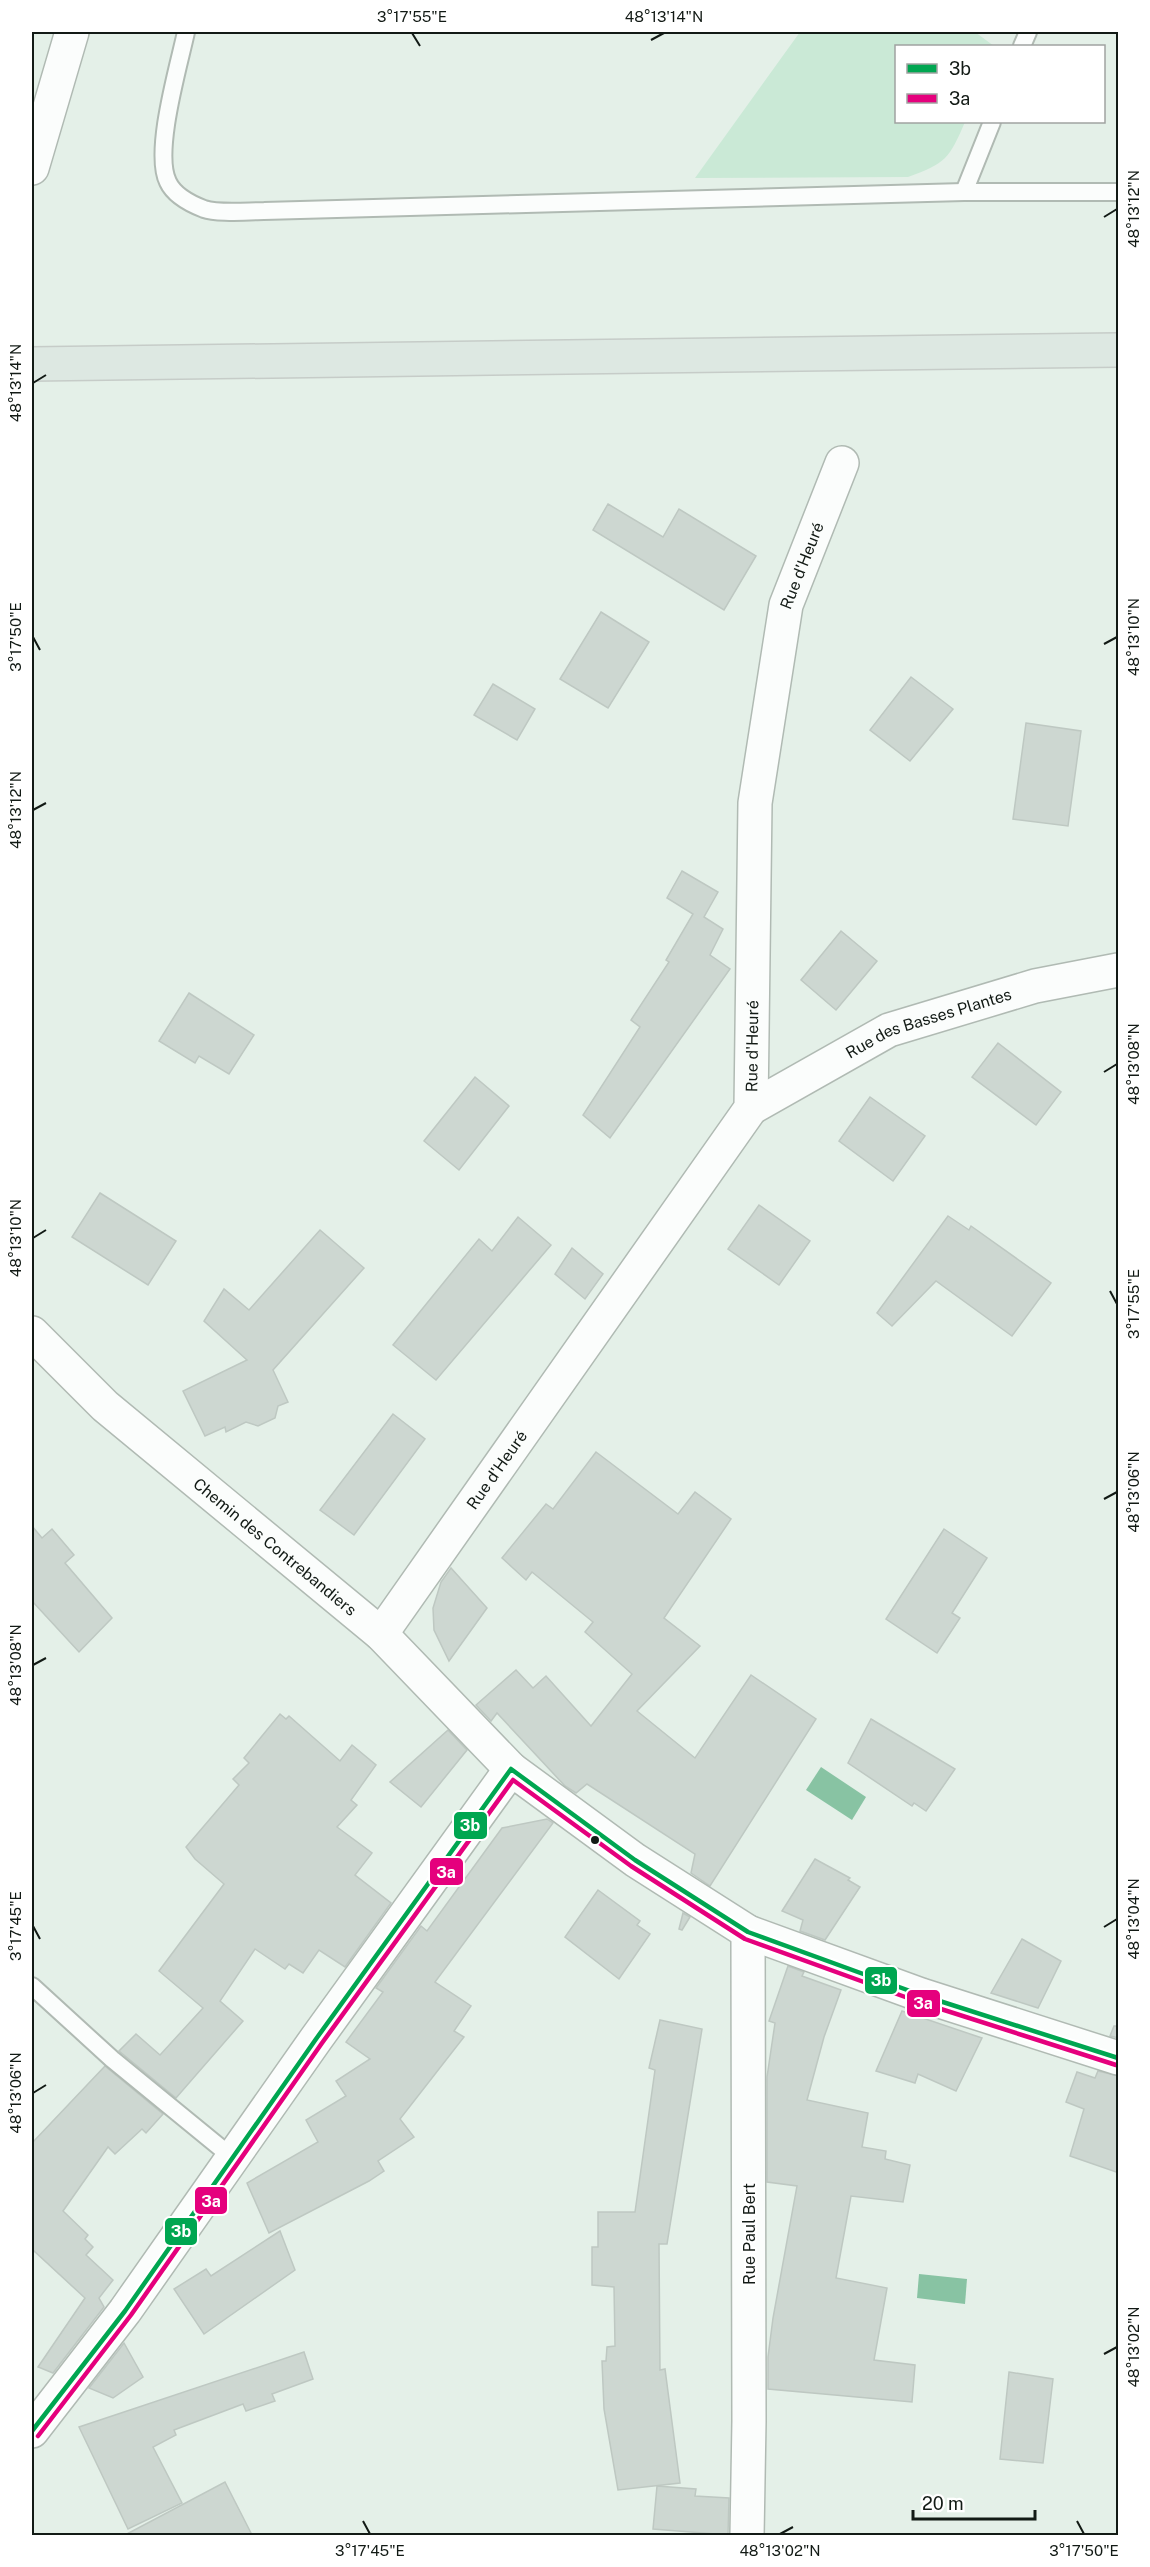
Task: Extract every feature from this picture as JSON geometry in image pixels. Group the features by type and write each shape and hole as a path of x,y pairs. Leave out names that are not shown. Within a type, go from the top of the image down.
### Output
{"main road":[{"path":"32,364 1119,350"}],"street":[{"path":"32,168 72,32"},
{"name":"Rue d'Heuré","path":"381,1634 751,1108 755,803 786,604 842,463"},
{"name":"Rue des Basses Plantes","path":"751,1108 889,1030 1035,986 1119,970"},
{"name":"Chemin des Contrebandiers","path":"32,1333 105,1406 381,1634 511,1769 635,1860 748,1932 921,1995 1119,2058"},
{"path":"32,2431 125,2311 511,1769"},
{"name":"Rue Paul Bert","path":"747,2535 749,2421 748,1932"}],"lane":[{"path":"186,32 168,113 163,160 168,182 182,198 206,210 264,211 964,192 1119,192"},
{"path":"964,192 992,123"},
{"path":"32,1986 112,2059 233,2158"}],"shaded area":[{"path":"800,32 975,32 993,45 895,45 895,123 965,123 950,152 931,168 908,177 695,178"},
{"path":"821,1767 866,1797 852,1820 806,1790"},
{"path":"919,2274 967,2279 965,2304 917,2298"}],"building":[{"path":"608,504 663,537 679,509 756,556 724,610 593,530"},
{"path":"601,612 649,642 608,708 560,679"},
{"path":"911,677 953,709 910,761 870,730"},
{"path":"493,684 535,709 517,740 474,715"},
{"path":"1026,723 1081,731 1068,826 1013,819"},
{"path":"682,871 718,892 704,917 723,929 710,955 730,969 610,1138 583,1115 640,1027 631,1020 669,962 666,960 693,914 667,898"},
{"path":"841,931 877,961 836,1010 801,980"},
{"path":"189,993 254,1035 229,1074 199,1056 195,1063 159,1041"},
{"path":"998,1043 1061,1092 1036,1125 972,1077"},
{"path":"475,1077 509,1106 459,1170 424,1141"},
{"path":"870,1097 925,1136 893,1181 839,1141"},
{"path":"100,1193 176,1241 148,1285 72,1237"},
{"path":"759,1205 810,1241 779,1285 728,1249"},
{"path":"948,1216 969,1230 971,1226 1051,1283 1012,1336 936,1281 892,1326 877,1313"},
{"path":"518,1217 551,1245 436,1380 393,1345 479,1239 492,1251"},
{"path":"320,1230 364,1268 273,1370 288,1402 278,1406 275,1418 258,1426 246,1422 226,1432 225,1427 205,1436 183,1391 247,1360 204,1321 224,1289 249,1310"},
{"path":"572,1248 603,1274 585,1299 555,1274"},
{"path":"393,1414 425,1439 354,1535 320,1510"},
{"path":"596,1452 678,1514 695,1492 731,1519 664,1618 700,1646 637,1711 695,1758 751,1675 816,1719 710,1886 691,1873 695,1854 587,1784 576,1793 565,1786 497,1713 491,1721 476,1705 516,1670 533,1688 546,1676 591,1726 632,1674 585,1632 593,1622 532,1572 526,1580 502,1558 546,1504 553,1509"},
{"path":"32,1526 42,1538 52,1529 74,1555 65,1563 112,1618 79,1652 32,1601"},
{"path":"944,1529 987,1558 952,1613 960,1618 937,1653 886,1619"},
{"path":"451,1568 487,1608 449,1661 434,1630 433,1608 441,1582"},
{"path":"280,1714 286,1719 289,1716 340,1761 352,1745 376,1765 351,1800 357,1805 337,1827 372,1853 355,1875 391,1903 345,1967 319,1950 303,1973 289,1964 285,1969 255,1949 220,2001 243,2021 176,2098 119,2051 136,2034 160,2055 203,2008 159,1971 224,1884 195,1859 186,1847 239,1785 233,1779 249,1763 244,1758"},
{"path":"871,1719 955,1769 926,1811 914,1803 912,1806 848,1763"},
{"path":"448,1730 467,1750 421,1807 390,1782"},
{"path":"547,1819 553,1823 435,1982 471,2006 454,2031 464,2037 400,2119 414,2137 378,2161 384,2171 369,2181 269,2233 247,2183 318,2142 306,2120 346,2096 336,2081 370,2059 346,2042 383,1992 376,1988 421,1926 427,1931 502,1828"},
{"path":"815,1859 850,1878 848,1880 860,1887 825,1940 800,1931 803,1920 782,1911"},
{"path":"598,1890 640,1921 637,1925 650,1934 619,1979 565,1937"},
{"path":"683,1913 690,1917 682,1930 679,1929"},
{"path":"1022,1939 1061,1961 1038,2008 991,1993"},
{"path":"788,1966 804,1972 802,1976 841,1990 824,2037 807,2100 868,2113 862,2147 886,2151 885,2159 910,2165 903,2202 851,2196 836,2278 887,2288 874,2360 915,2365 912,2402 768,2389 768,2357 773,2318 797,2186 767,2182 767,2077 775,2023 769,2021"},
{"path":"902,2011 982,2038 956,2091 918,2074 915,2083 876,2071"},
{"path":"660,2020 702,2029 667,2244 659,2244 660,2370 665,2369 680,2483 618,2490 604,2409 602,2361 606,2361 607,2347 615,2346 614,2287 592,2285 592,2247 598,2247 598,2212 635,2212 655,2070 649,2068"},
{"path":"1114,2026 1119,2026 1119,2038 1110,2036"},
{"path":"105,2066 163,2114 146,2133 142,2129 115,2154 108,2147 63,2211 88,2235 85,2239 93,2247 86,2255 113,2280 99,2298 104,2307 53,2373 38,2367 85,2298 34,2251 32,2255 32,2143"},
{"path":"1098,2071 1119,2076 1119,2173 1070,2156 1084,2109 1066,2102 1077,2072 1095,2078"},
{"path":"280,2231 295,2270 204,2334 174,2289 206,2269 211,2276"},
{"path":"124,2343 143,2377 113,2398 89,2388"},
{"path":"304,2352 313,2379 272,2394 275,2401 246,2411 243,2404 174,2430 176,2435 153,2447 182,2503 128,2529 79,2427"},
{"path":"1009,2372 1053,2379 1043,2463 1000,2459"},
{"path":"225,2482 252,2535 125,2535"},
{"path":"657,2486 696,2489 695,2496 729,2498 728,2535 653,2529"}],"transit line":[{"name":"3b","path":"32,2431 125,2311 316,2039 511,1769 635,1860 748,1932 921,1995 1118,2058"},
{"name":"3a","path":"38,2436 131,2315 322,2043 513,1780 631,1866 745,1939 919,2002 1116,2065"}]}
